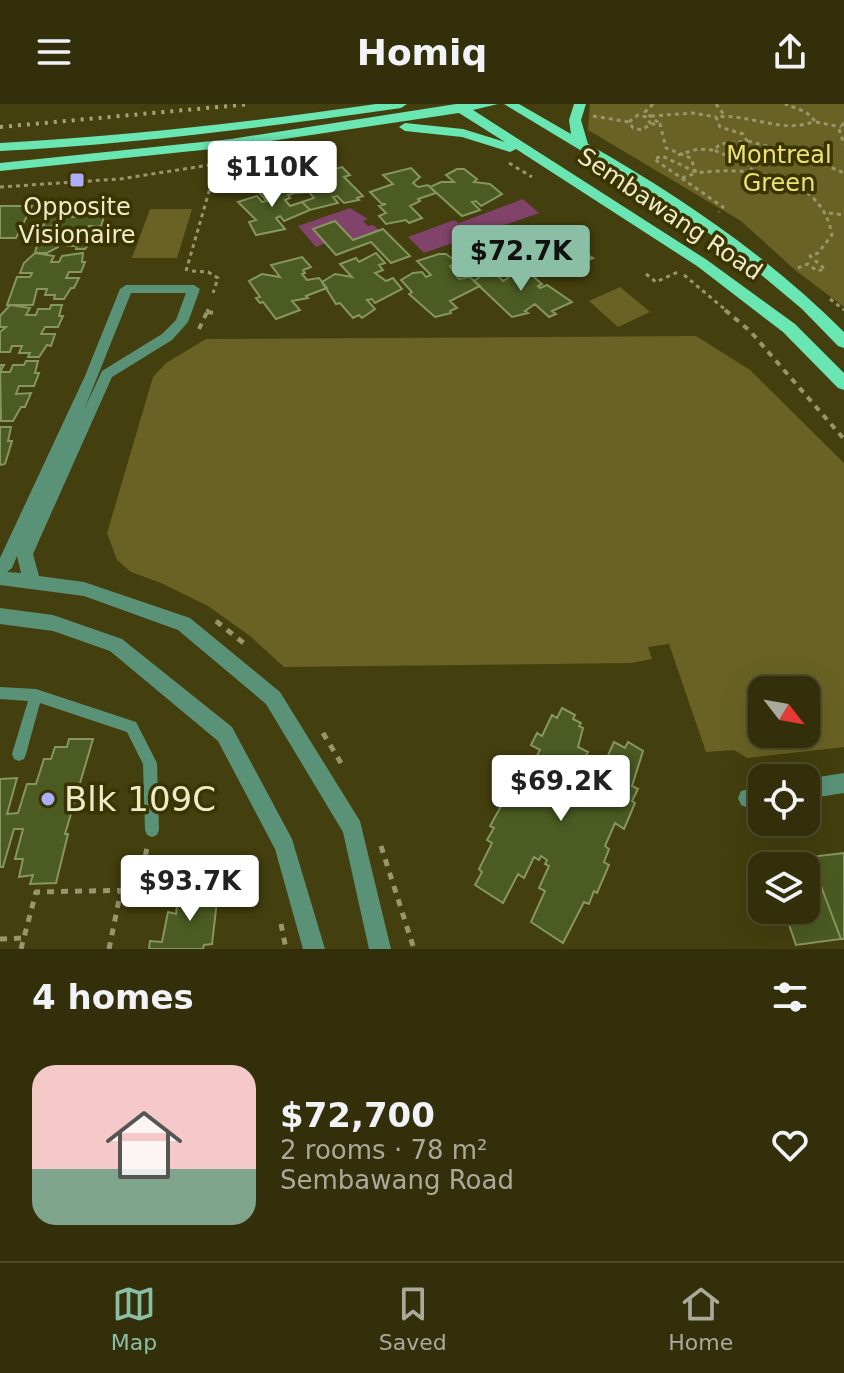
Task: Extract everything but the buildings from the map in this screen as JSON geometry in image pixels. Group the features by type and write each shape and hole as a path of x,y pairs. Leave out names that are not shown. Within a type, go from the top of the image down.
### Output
{"main road":[{"path":"311,119 339,104"},
{"path":"0,147 113,141 311,119 401,104"},
{"path":"0,167 96,159 361,126 458,106 492,104"},
{"name":"Sembawang Road","path":"510,104 684,207 726,237 809,306 844,342"},
{"name":"Sembawang Road","path":"458,106 654,230 789,328 844,384"},
{"path":"582,109 575,113 574,124 583,146"},
{"path":"361,126 426,127 463,133 541,158"},
{"path":"654,230 643,214 649,205 684,207"}],"street":[{"path":"0,567 6,563 85,390 126,289 194,289 182,322 167,337 107,374 25,554 31,579"},
{"path":"0,578 31,579 84,589 184,624 273,698 353,828 380,949"},
{"path":"0,616 53,623 116,645 225,734 285,846 314,949"},
{"path":"820,781 844,783"}],"lane":[{"path":"0,693 36,695 131,727 150,763 152,828"},
{"path":"19,754 36,695"}],"path":[{"path":"653,104 646,108 660,124 663,146 677,155 691,158 696,173"},
{"path":"716,104 724,115"},
{"path":"785,104 806,112 815,121"},
{"path":"582,109 629,122 633,128 642,130 651,124 660,124"},
{"path":"651,116 693,113 795,126 815,121 841,127"},
{"path":"629,122 638,115 646,117 651,124"},
{"path":"716,117 720,127 743,134 747,141"},
{"path":"844,123 840,137 844,145"},
{"path":"714,150 720,144 747,141 807,157 844,173"},
{"path":"677,155 698,149 714,150 748,165 753,171"},
{"path":"696,173 662,156 655,156 654,159 723,207 719,212"},
{"path":"502,159 539,181"},
{"path":"186,271 217,164"},
{"path":"682,178 696,173 753,171 796,185 829,213 844,215"},
{"path":"795,269 808,264 817,271 825,269 810,256 818,253 832,235 829,213"},
{"path":"192,252 199,252"},
{"path":"669,264 750,331 844,439"},
{"path":"646,274 656,282 680,271"},
{"path":"207,312 216,313"},
{"path":"21,949 36,892 138,890 152,828"},
{"path":"109,949 121,890"},
{"path":"280,922 286,949"},
{"path":"0,939 23,938"}],"green space":[{"name":"Montreal Green","path":"590,104 844,104 844,307 795,270 741,221 588,130"},
{"path":"150,209 192,209 177,258 132,258"},
{"path":"620,287 650,312 618,327 589,301"},
{"path":"696,336 750,370 844,463 844,747 747,758 734,750 706,752 669,644 648,647 652,659 631,663 284,667 250,636 208,606 131,572 117,560 107,533 153,377 166,363 206,339"}],"shaded area":[{"path":"523,199 539,213 424,253 408,237 454,220 459,223"},
{"path":"350,208 368,219 363,221 368,226 373,225 379,230 353,240 335,221 314,229 326,243 316,247 298,226"}],"railway":[{"path":"0,127 251,104"}],"place":[{"name":"Opposite Visionaire","path":"77,180"},
{"name":"Blk 109C","path":"48,799"}]}
